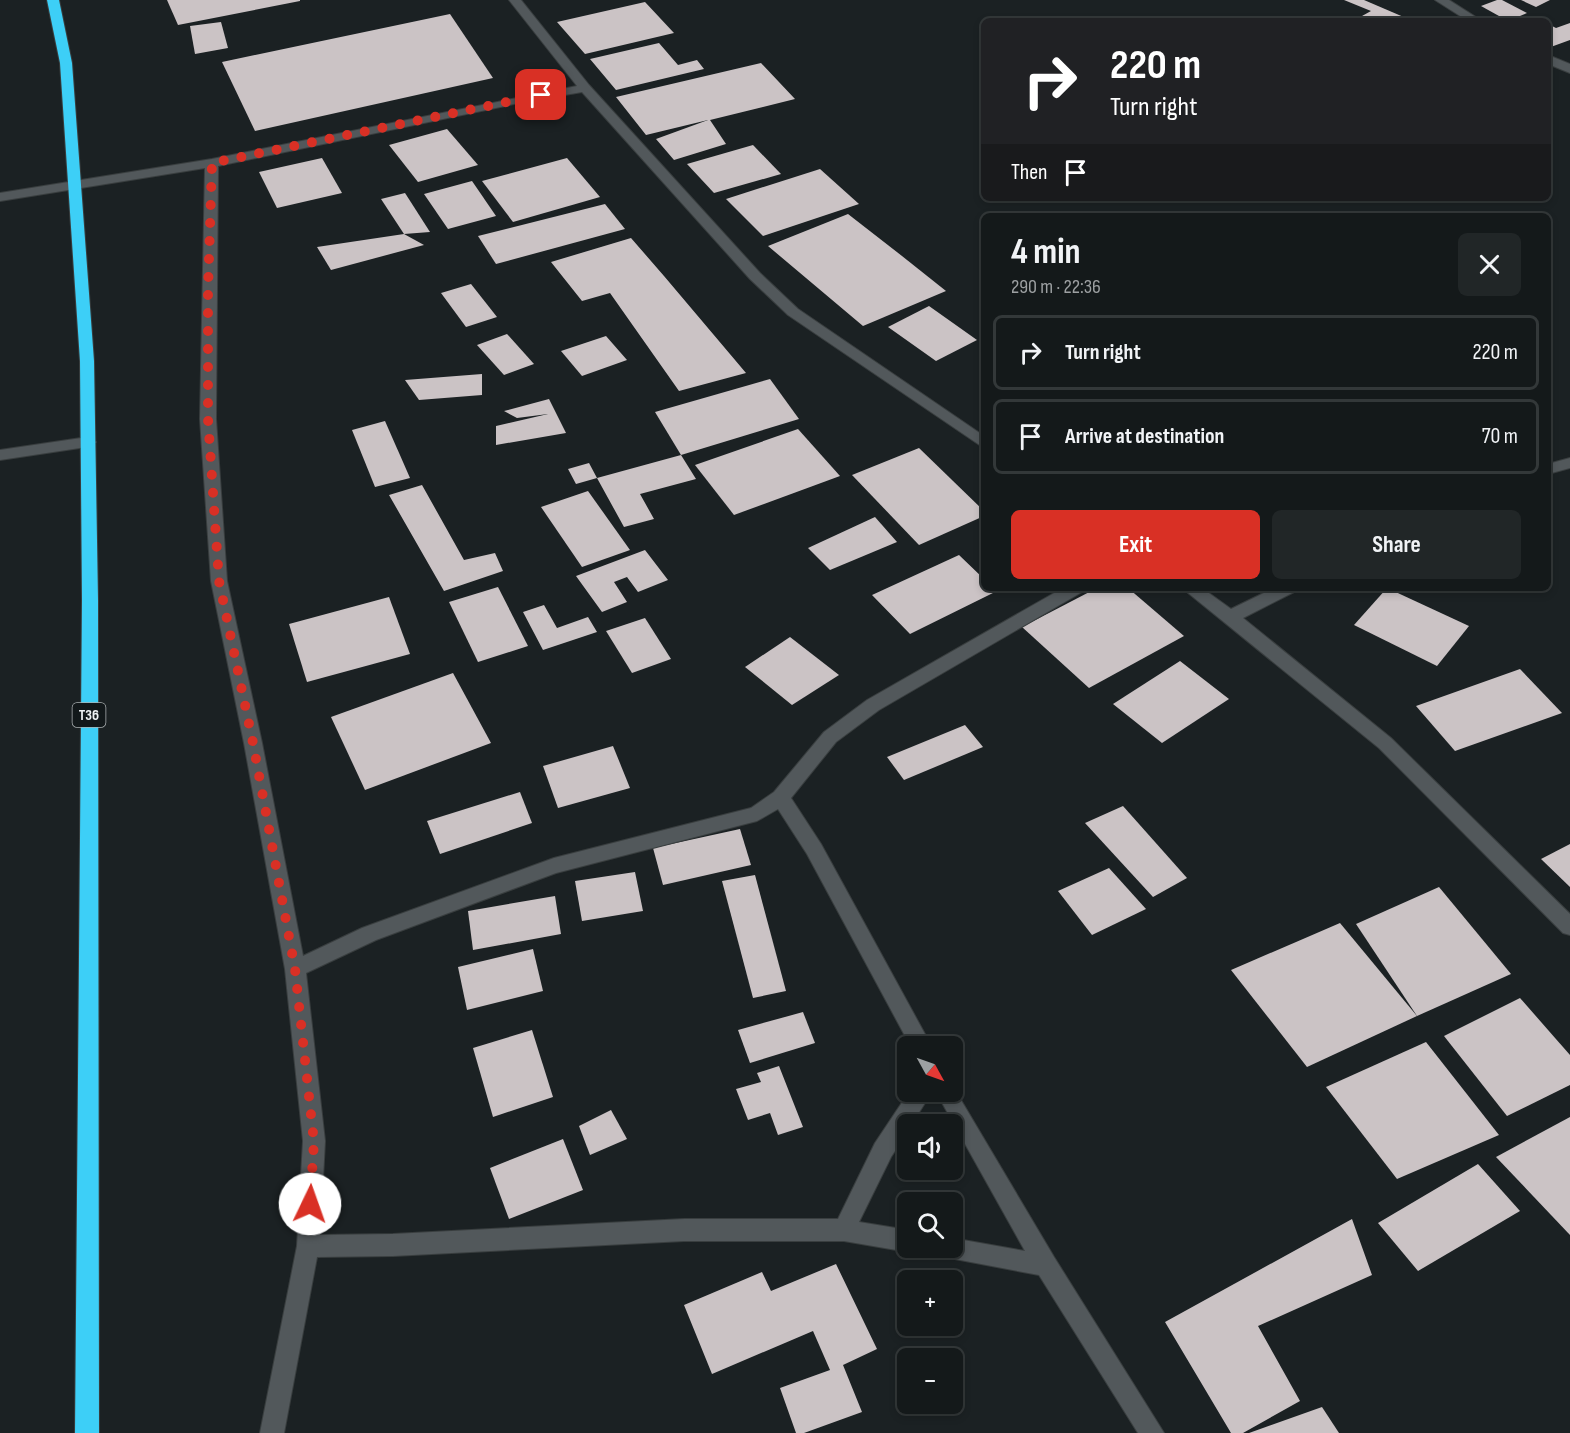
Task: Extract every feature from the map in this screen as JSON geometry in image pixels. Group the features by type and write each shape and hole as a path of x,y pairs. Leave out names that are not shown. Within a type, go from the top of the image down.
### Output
{"highway":[{"name":"T36","path":"53,0 66,63 72,186 87,361 83,1432"}],"street":[{"path":"515,0 585,88 682,199 755,276 793,312 981,441"},
{"path":"1441,0 1471,18"},
{"path":"1551,60 1570,69"},
{"path":"0,197 212,163 519,99 585,88"},
{"path":"212,163 208,290 208,419 219,581 253,743 295,969 314,1142 308,1246 272,1433"},
{"path":"0,455 88,442"},
{"path":"1551,469 1570,463"},
{"path":"295,969 369,934 444,904 554,866 669,835 743,819 765,809 781,797 804,772 830,737 873,705 1072,591"},
{"path":"1194,591 1230,617 1385,743 1570,927"},
{"path":"1230,617 1282,591"},
{"path":"781,797 814,849 916,1036"},
{"path":"844,1230 883,1150 914,1102"},
{"path":"953,1102 1046,1265 1152,1433"},
{"path":"308,1246 393,1245 684,1230 844,1230 897,1239"},
{"path":"963,1251 1046,1265"}],"building":[{"path":"167,0 300,0 300,1 178,25"},
{"path":"1344,0 1364,0 1406,18 1358,18 1371,11"},
{"path":"1502,0 1527,13 1515,18 1503,18 1481,6"},
{"path":"1521,0 1550,0 1536,7"},
{"path":"645,2 674,33 585,54 557,22"},
{"path":"450,14 493,78 255,131 222,62"},
{"path":"221,22 228,48 195,54 190,26"},
{"path":"1570,23 1570,40 1551,47 1551,26 1556,28"},
{"path":"659,43 678,65 697,60 704,69 616,90 590,59"},
{"path":"761,63 795,99 710,120 726,144 674,160 656,139 708,120 646,135 616,97"},
{"path":"447,129 478,165 418,182 389,145"},
{"path":"753,145 781,174 714,193 687,164"},
{"path":"322,158 342,193 277,208 259,172"},
{"path":"567,158 600,197 513,222 482,181"},
{"path":"820,169 859,204 763,236 726,199"},
{"path":"472,181 496,216 448,229 424,194"},
{"path":"405,193 430,232 404,234 381,199"},
{"path":"605,204 625,229 496,264 478,236"},
{"path":"848,214 946,291 863,326 768,246"},
{"path":"404,234 424,245 331,270 317,247"},
{"path":"631,238 746,373 679,391 610,293 582,301 551,262"},
{"path":"471,284 497,317 466,327 441,293"},
{"path":"929,306 977,340 936,361 888,327"},
{"path":"507,334 534,364 504,375 477,345"},
{"path":"606,336 627,360 582,376 561,351"},
{"path":"482,374 482,395 419,400 405,380"},
{"path":"770,379 799,419 681,455 655,412"},
{"path":"549,399 566,433 496,445 496,426 548,414 517,418 504,411"},
{"path":"385,421 410,478 375,487 352,430"},
{"path":"798,429 840,476 734,515 695,465"},
{"path":"919,448 981,508 981,517 919,545 852,475"},
{"path":"681,455 696,479 640,494 654,519 624,527 597,478"},
{"path":"589,463 597,478 576,484 568,469"},
{"path":"422,485 464,560 495,553 503,571 444,591 389,495"},
{"path":"588,491 630,550 582,567 541,507"},
{"path":"875,517 897,542 830,570 808,548"},
{"path":"645,550 668,580 638,592 627,577 614,582 627,602 602,612 576,576"},
{"path":"959,555 981,576 981,591 997,591 910,634 872,595"},
{"path":"498,587 528,646 478,662 449,602"},
{"path":"1091,591 1132,591 1184,636 1089,688 1022,627"},
{"path":"1384,591 1393,591 1469,626 1437,666 1354,625"},
{"path":"389,597 410,654 307,682 289,624"},
{"path":"544,605 557,628 588,617 597,632 543,650 523,612"},
{"path":"645,618 671,659 632,673 606,631"},
{"path":"790,637 839,675 792,705 745,667"},
{"path":"1180,661 1229,699 1162,743 1113,704"},
{"path":"1520,669 1562,713 1455,751 1416,706"},
{"path":"453,673 491,743 365,790 331,717"},
{"path":"965,725 983,747 904,780 887,757"},
{"path":"613,746 630,788 558,808 543,766"},
{"path":"520,792 532,823 440,854 427,821"},
{"path":"1123,806 1187,878 1153,897 1085,823"},
{"path":"740,829 751,865 663,885 653,848"},
{"path":"1570,844 1570,887 1541,859"},
{"path":"1109,868 1146,909 1092,935 1058,891"},
{"path":"635,872 643,911 582,921 575,881"},
{"path":"755,875 786,991 753,998 722,881"},
{"path":"1439,887 1511,974 1417,1016 1356,924"},
{"path":"555,896 561,934 473,950 468,911"},
{"path":"1340,923 1417,1016 1307,1067 1231,970"},
{"path":"533,949 543,991 467,1010 458,967"},
{"path":"1520,998 1570,1055 1570,1085 1507,1116 1444,1036"},
{"path":"803,1012 815,1043 750,1063 738,1030"},
{"path":"532,1030 553,1097 493,1117 473,1048"},
{"path":"1426,1042 1499,1135 1397,1179 1326,1087"},
{"path":"779,1066 803,1127 778,1135 770,1113 748,1120 736,1089 761,1082 757,1073"},
{"path":"611,1110 627,1139 590,1155 579,1126"},
{"path":"1570,1117 1570,1235 1496,1157"},
{"path":"563,1139 583,1190 509,1219 490,1168"},
{"path":"1478,1164 1520,1211 1418,1271 1378,1223"},
{"path":"1352,1219 1372,1275 1258,1326 1300,1401 1243,1433 1231,1433 1165,1322"},
{"path":"836,1264 877,1349 843,1365 862,1412 804,1433 796,1433 780,1388 830,1370 813,1331 712,1374 684,1305 762,1272 771,1291"},
{"path":"1322,1407 1339,1433 1249,1433"}],"route":[{"path":"310,1204 314,1142 295,969 253,743 219,581 208,419 208,290 212,163 541,95"}]}
